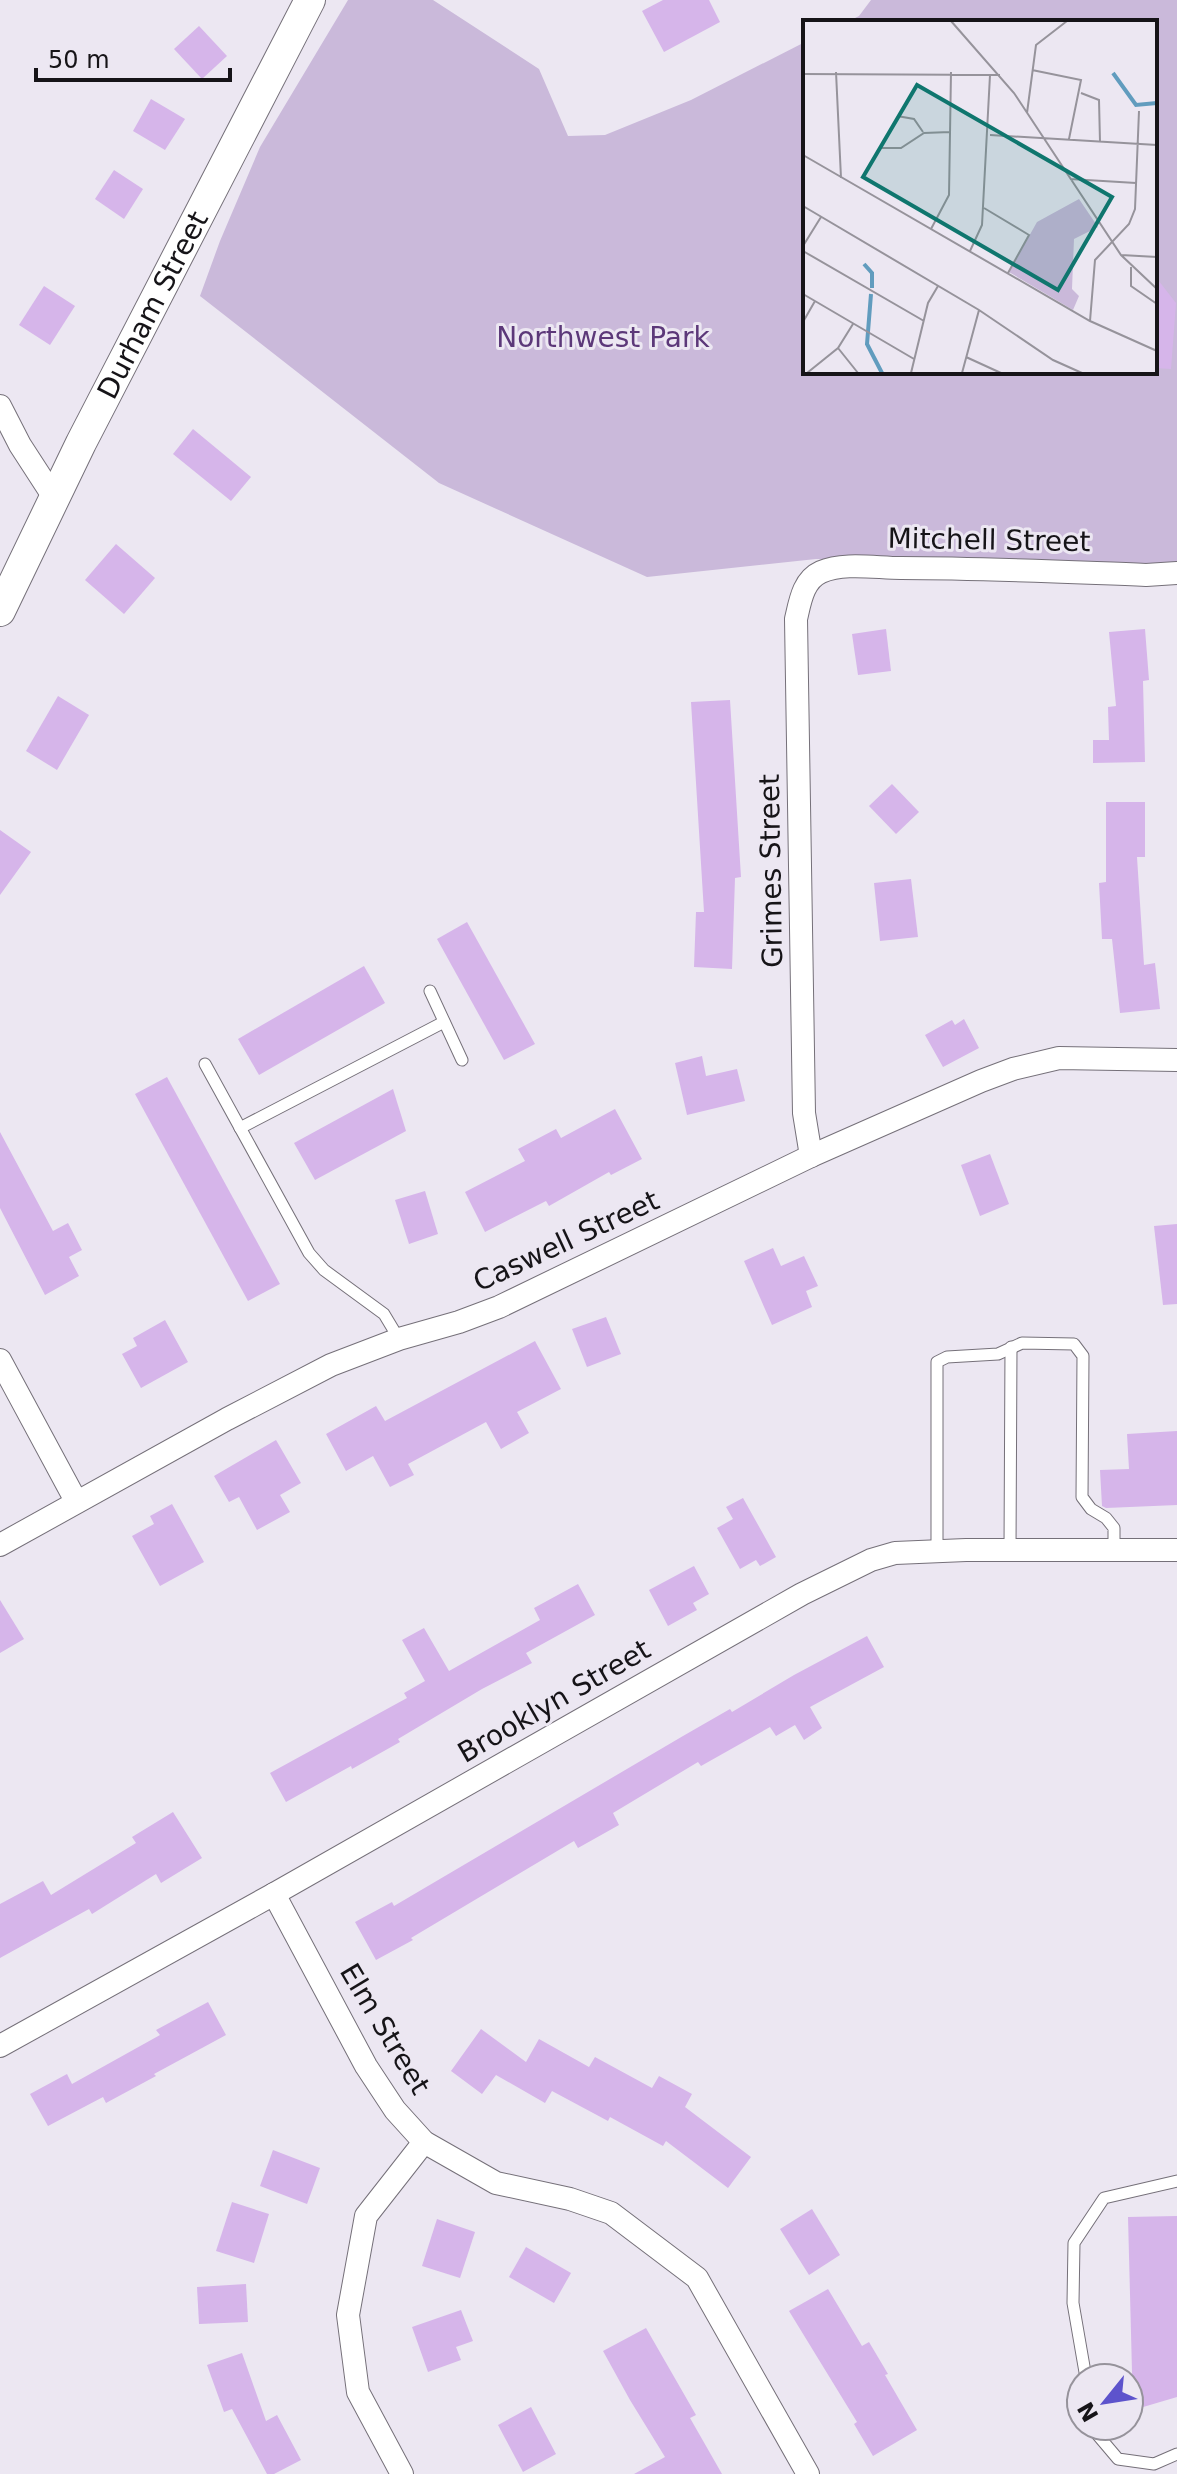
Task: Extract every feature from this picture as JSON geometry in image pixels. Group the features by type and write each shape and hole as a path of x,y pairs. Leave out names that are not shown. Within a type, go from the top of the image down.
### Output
{"street":[{"name":"Durham Street","path":"0,611 81,443 310,0"},
{"path":"0,406 20,445 55,499"},
{"name":"Mitchell Street","path":"807,587 813,577 842,567 1146,575 1177,573"},
{"name":"Grimes Street","path":"807,587 802,593 796,619 804,1113 811,1156"},
{"name":"Caswell Street","path":"0,1545 331,1365 499,1307 811,1156 981,1081 1013,1069 1059,1058 1177,1060"},
{"path":"0,1360 76,1501"},
{"name":"Brooklyn Street","path":"0,2046 802,1594 871,1560 895,1553 937,1551 1177,1550"},
{"name":"Elm Street","path":"274,1894 366,2066 395,2110 424,2142 496,2183 570,2199 611,2213 697,2278 808,2474"},
{"path":"402,2474 358,2392 348,2315 366,2216 424,2142"}],"lane":[{"path":"430,991 462,1060"},
{"path":"240,1128 444,1022"},
{"path":"205,1064 309,1253 324,1270 384,1314 399,1339"},
{"path":"937,1551 937,1362 947,1357 998,1354 1022,1343 1074,1344 1083,1356 1082,1497 1114,1528 1114,1550"},
{"path":"1010,1549 1011,1347"},
{"path":"1083,2362 1073,2303 1074,2243 1104,2198 1177,2181"},
{"path":"1104,2442 1118,2459 1154,2464 1177,2454"}],"green space":[{"name":"Northwest Park","path":"348,0 433,0 539,69 568,136 605,135 691,100 803,43 803,374 1157,374 1157,20 851,20 859,16 871,0 1177,0 1177,566 816,559 647,577 439,483 200,296 260,147"}],"building":[{"path":"663,0 709,0 720,22 664,52 642,11"},
{"path":"199,26 227,56 202,79 174,49"},
{"path":"151,99 185,119 165,150 133,131"},
{"path":"114,170 143,189 124,219 95,199"},
{"path":"1157,279 1176,303 1171,369 1157,368"},
{"path":"44,286 75,306 50,345 19,325"},
{"path":"193,429 251,477 231,501 173,454"},
{"path":"116,544 155,578 124,614 85,580"},
{"path":"886,629 891,671 858,675 852,634"},
{"path":"1145,629 1149,680 1143,681 1145,762 1093,763 1093,740 1109,740 1108,707 1116,706 1109,632"},
{"path":"58,696 89,715 57,770 26,751"},
{"path":"730,700 741,877 735,878 732,969 694,967 696,912 704,912 691,702"},
{"path":"892,784 919,812 896,834 869,806"},
{"path":"1106,802 1145,802 1145,857 1137,857 1144,965 1155,963 1160,1009 1120,1013 1112,939 1102,939 1099,883 1106,882"},
{"path":"0,830 31,852 0,895"},
{"path":"911,879 918,937 880,941 874,883"},
{"path":"467,922 535,1044 504,1060 437,939"},
{"path":"364,966 385,1003 259,1075 238,1039"},
{"path":"964,1019 979,1048 943,1067 925,1035 952,1020 955,1025"},
{"path":"702,1056 706,1076 737,1069 745,1101 687,1115 675,1063"},
{"path":"167,1077 280,1284 248,1301 135,1094"},
{"path":"393,1089 406,1131 315,1180 294,1143"},
{"path":"615,1109 642,1159 611,1175 609,1172 549,1206 546,1201 485,1232 465,1192 525,1161 518,1149 556,1129 561,1138"},
{"path":"0,1132 53,1231 68,1223 82,1250 69,1257 79,1276 45,1295 0,1208"},
{"path":"990,1154 1009,1204 980,1216 961,1165"},
{"path":"425,1191 438,1234 409,1244 395,1200"},
{"path":"1177,1224 1177,1304 1163,1305 1154,1226"},
{"path":"773,1248 781,1266 804,1256 818,1286 806,1291 812,1307 772,1325 744,1261"},
{"path":"606,1317 621,1354 587,1367 572,1329"},
{"path":"165,1320 188,1362 141,1388 122,1354 137,1346 133,1338"},
{"path":"535,1341 561,1389 517,1412 529,1433 501,1449 486,1422 408,1464 414,1475 390,1487 373,1456 346,1471 326,1434 376,1406 385,1421"},
{"path":"1177,1431 1177,1505 1102,1506 1100,1470 1129,1469 1127,1434"},
{"path":"276,1440 301,1483 280,1495 290,1512 257,1530 239,1497 229,1502 214,1476"},
{"path":"743,1498 776,1557 760,1566 756,1560 740,1569 717,1528 733,1519 726,1507"},
{"path":"172,1504 204,1562 160,1586 132,1536 154,1524 150,1516"},
{"path":"694,1566 709,1594 693,1603 697,1610 668,1626 649,1590"},
{"path":"578,1584 595,1615 526,1653 532,1663 398,1739 400,1742 286,1802 270,1773 407,1698 404,1693 425,1681 402,1640 424,1628 449,1671 540,1620 534,1608"},
{"path":"0,1600 24,1639 0,1653"},
{"path":"867,1636 884,1667 810,1707 822,1728 804,1740 795,1725 776,1736 770,1727 701,1766 698,1762 613,1813 619,1825 578,1848 574,1841 376,1960 355,1922 392,1902 394,1906 730,1709 732,1712"},
{"path":"173,1812 202,1858 161,1883 156,1874 92,1914 89,1909 0,1958 0,1904 43,1881 51,1895 136,1843 132,1837"},
{"path":"208,2002 226,2035 106,2103 103,2097 48,2126 30,2094 67,2074 72,2084 160,2035 156,2030"},
{"path":"481,2029 526,2062 539,2039 589,2067 595,2057 652,2088 659,2076 692,2094 685,2107 751,2157 728,2188 666,2141 663,2146 610,2117 608,2121 552,2091 545,2103 496,2075 482,2094 451,2071"},
{"path":"273,2150 320,2168 307,2204 260,2186"},
{"path":"232,2202 269,2214 254,2263 216,2251"},
{"path":"812,2209 840,2255 809,2275 780,2229"},
{"path":"1177,2216 1177,2397 1145,2406 1145,2362 1132,2362 1128,2217"},
{"path":"437,2219 475,2232 460,2278 422,2266"},
{"path":"526,2247 571,2273 554,2303 509,2277"},
{"path":"246,2284 248,2322 199,2324 197,2287"},
{"path":"828,2289 862,2346 869,2342 917,2430 873,2456 854,2424 857,2422 789,2311"},
{"path":"461,2310 473,2341 456,2347 461,2360 428,2372 412,2327"},
{"path":"646,2328 696,2415 690,2418 722,2474 634,2474 665,2457 603,2351"},
{"path":"242,2353 266,2421 277,2415 301,2460 274,2474 267,2474 232,2409 224,2412 207,2365"},
{"path":"531,2407 556,2454 523,2472 498,2425"}]}
